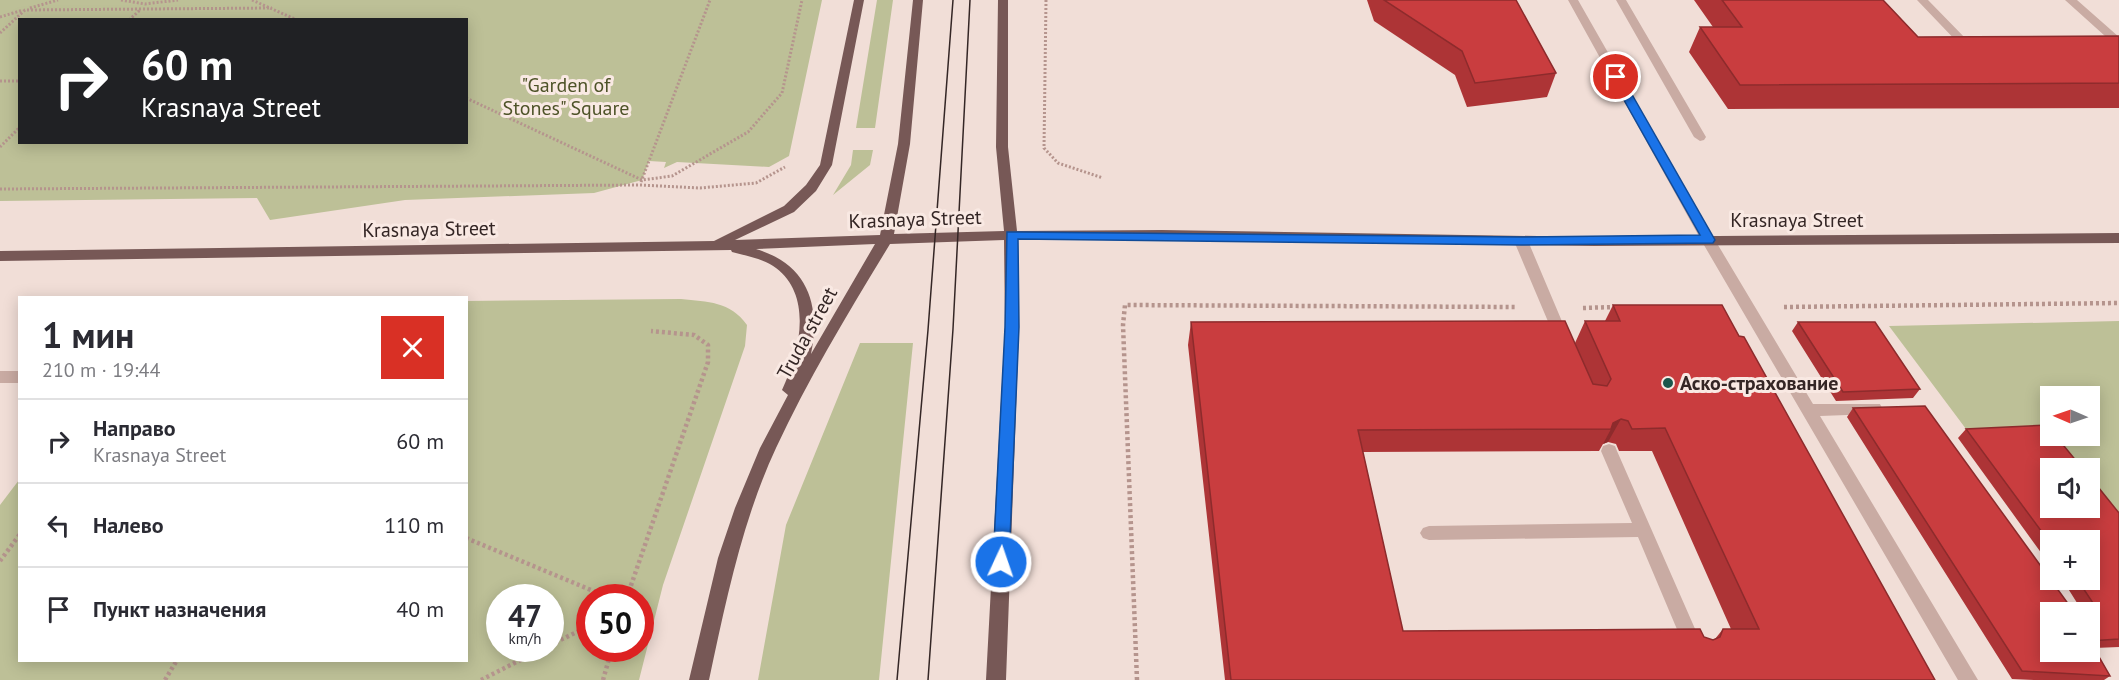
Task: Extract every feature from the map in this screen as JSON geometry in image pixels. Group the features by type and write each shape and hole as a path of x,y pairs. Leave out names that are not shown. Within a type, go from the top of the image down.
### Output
{"main road":[{"path":"717,244 789,209 811,188 826,165 859,0"},
{"name":"Truda street","path":"699,680 727,558 768,448 830,332 886,238 904,144 918,0"},
{"path":"996,680 1012,327 1011,235 1002,147 1002,0"},
{"name":"Krasnaya Street","path":"0,256 806,244 886,238 1011,235 1521,241 2119,238"},
{"path":"717,244 764,257 781,265 796,280 803,297 804,354 768,448"}],"lane":[{"path":"1573,0 1708,240 1968,680"},
{"path":"1621,0 1700,137"},
{"path":"1922,0 1965,44 1988,44"},
{"path":"2070,0 2115,44"},
{"path":"1521,241 1566,350"},
{"path":"0,377 18,377"},
{"path":"1808,410 1888,408"},
{"path":"1609,451 1695,649"},
{"path":"1429,533 1644,530"}],"path":[{"path":"0,16 58,0"},
{"path":"121,0 145,4 178,0"},
{"path":"252,0 293,18"},
{"path":"640,185 710,0"},
{"path":"468,99 642,180 672,176 748,132 782,93 802,0"},
{"path":"1046,0 1044,148 1058,163 1103,178"},
{"path":"131,18 145,4"},
{"path":"0,33 25,10 272,8"},
{"path":"0,81 18,81"},
{"path":"0,147 18,129"},
{"path":"0,189 640,185 700,188 756,183 787,166"},
{"path":"1748,307 2119,303"},
{"path":"1137,680 1123,325 1125,305 1619,307"},
{"path":"631,584 708,362 708,345 694,336 651,332"},
{"path":"0,561 18,537"},
{"path":"468,539 577,584"},
{"path":"165,680 176,662"},
{"path":"481,680 516,662"},
{"path":"603,680 608,662"}],"green space":[{"name":"\"Garden of Stones\" Square","path":"0,0 822,0 789,156 769,167 677,162 664,168 666,162 649,161 642,180 594,193 405,200 270,220 257,198 0,201"},
{"path":"877,0 893,0 875,128 856,128"},
{"path":"853,150 873,150 870,165 833,195 851,165"},
{"path":"681,299 709,302 726,307 747,325 745,346 663,585 654,621 654,584 576,584 576,662 644,662 639,680 0,680 0,505 18,481 18,662 468,662 468,301"},
{"path":"2119,321 2119,534 2100,510 2100,458 2040,459 1972,437 1889,326"},
{"path":"860,343 913,343 879,680 758,680 786,525"}],"building":[{"path":"1384,0 1516,0 1556,73 1475,83 1462,51"},
{"path":"1722,0 1883,0 1918,37 2119,36 2119,83 1740,85 1700,27 1742,27"},
{"path":"1613,305 1722,305 1739,336 1744,337 1935,680 1231,680 1191,322 1565,321 1593,384 1607,386 1611,379 1585,321 1620,321","holes":["1621,419 1628,421 1632,429 1665,428 1759,629 1723,629 1720,637 1713,640 1704,637 1700,629 1403,631 1358,430 1611,429 1613,423"]},
{"path":"1798,322 1875,322 1920,389 1843,392"},
{"path":"1925,406 2040,565 2040,590 2058,590 2067,602 2040,602 2040,662 2100,662 2100,658 2110,676 2022,671 1853,408"},
{"path":"2040,425 2040,446 2064,446 2074,458 2040,458 2040,518 2100,518 2100,489 2119,513 2119,639 2100,640 2100,602 2092,602 2084,590 2100,590 2100,530 2040,530 1966,429"}],"tram line":[{"path":"897,680 928,330 953,0"},
{"path":"928,680 953,329 970,0"}],"place":[{"name":"Аско-страхование","path":"1668,383"}],"route":[{"path":"1001,562 1012,327 1011,235 1521,241 1708,240 1616,77"}]}
